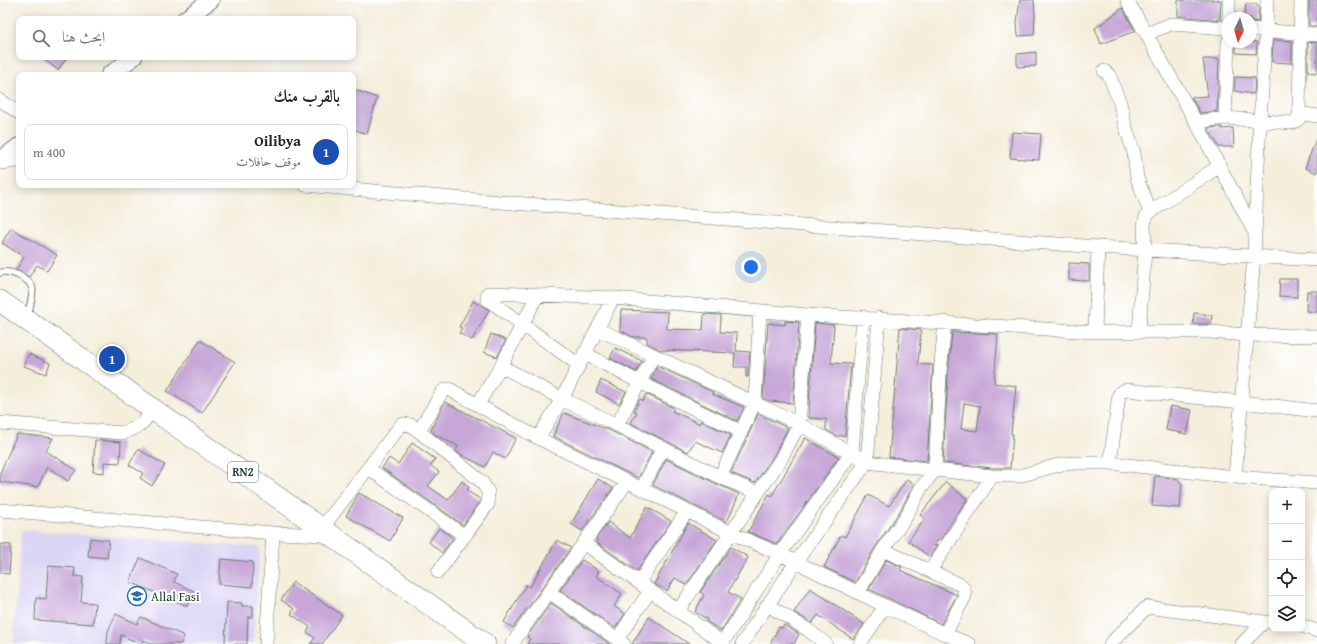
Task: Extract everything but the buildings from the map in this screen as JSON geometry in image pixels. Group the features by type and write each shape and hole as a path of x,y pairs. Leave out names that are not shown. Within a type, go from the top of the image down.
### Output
{"highway":[{"name":"RN2","path":"0,301 485,644"}],"street":[{"path":"189,16 211,0"},
{"path":"1127,0 1196,122 1218,167 1255,234"},
{"path":"1228,12 1229,0"},
{"path":"1235,477 1254,256 1267,0"},
{"path":"1196,122 1225,118 1292,123 1298,120 1301,0"},
{"path":"1146,34 1171,24 1221,28"},
{"path":"1257,29 1317,35"},
{"path":"1225,118 1228,48"},
{"path":"113,72 130,60"},
{"path":"1104,71 1109,75 1120,103 1134,153 1137,178 1150,212"},
{"path":"0,100 16,111"},
{"path":"1299,113 1317,116"},
{"path":"0,162 16,149"},
{"path":"0,162 16,160"},
{"path":"1140,331 1145,250 1144,225 1146,217 1150,212 1218,167"},
{"path":"340,188 512,203 1098,247 1317,260"},
{"path":"1095,332 1098,247"},
{"path":"579,365 523,323 487,299 487,295 494,293 613,298 808,315 863,317 1095,332 1210,332 1247,335 1317,336"},
{"path":"478,404 537,296"},
{"path":"538,438 562,399 613,298"},
{"path":"720,477 740,431 755,402 760,311"},
{"path":"678,611 781,459 799,424 808,315"},
{"path":"584,543 723,644 780,554 852,452 863,317"},
{"path":"742,644 796,562 867,462 879,318"},
{"path":"858,593 883,550 907,515 921,488 934,470 945,322"},
{"path":"598,328 755,402 852,452 867,462 992,476 1018,476 1062,464 1110,464 1235,477 1317,483"},
{"path":"584,353 639,382 740,431"},
{"path":"617,425 654,355"},
{"path":"500,366 562,399 720,477 758,493"},
{"path":"419,430 442,392 446,389 453,390 538,438 642,488 687,512 780,554 885,606 969,644"},
{"path":"1110,464 1118,399 1121,392 1126,390 1241,402 1317,412"},
{"path":"0,423 123,433 136,428 145,421 153,409"},
{"path":"0,510 273,533 327,531 368,468 401,425 404,424 411,425 419,430 482,482 488,492 488,504 438,572"},
{"path":"642,488 663,448"},
{"path":"368,468 465,536"},
{"path":"930,570 992,476"},
{"path":"512,644 627,482"},
{"path":"639,582 687,512"},
{"path":"266,644 273,533"},
{"path":"883,550 930,570 961,585 964,589 965,596 945,634"},
{"path":"549,592 620,642 650,591"},
{"path":"768,605 808,630 826,644"},
{"path":"860,644 885,606"},
{"path":"1110,644 1147,607 1268,622"},
{"path":"1242,644 1268,622"},
{"path":"1305,627 1317,631"}],"lane":[{"path":"0,273 5,271 16,274 30,284 32,291 27,319"}],"shaded area":[{"name":"Allal Fasi","path":"21,530 260,547 253,644 13,644"}],"place":[{"name":"Oilibya","path":"112,359"},
{"name":"Allal Fasi","path":"137,596"}]}
